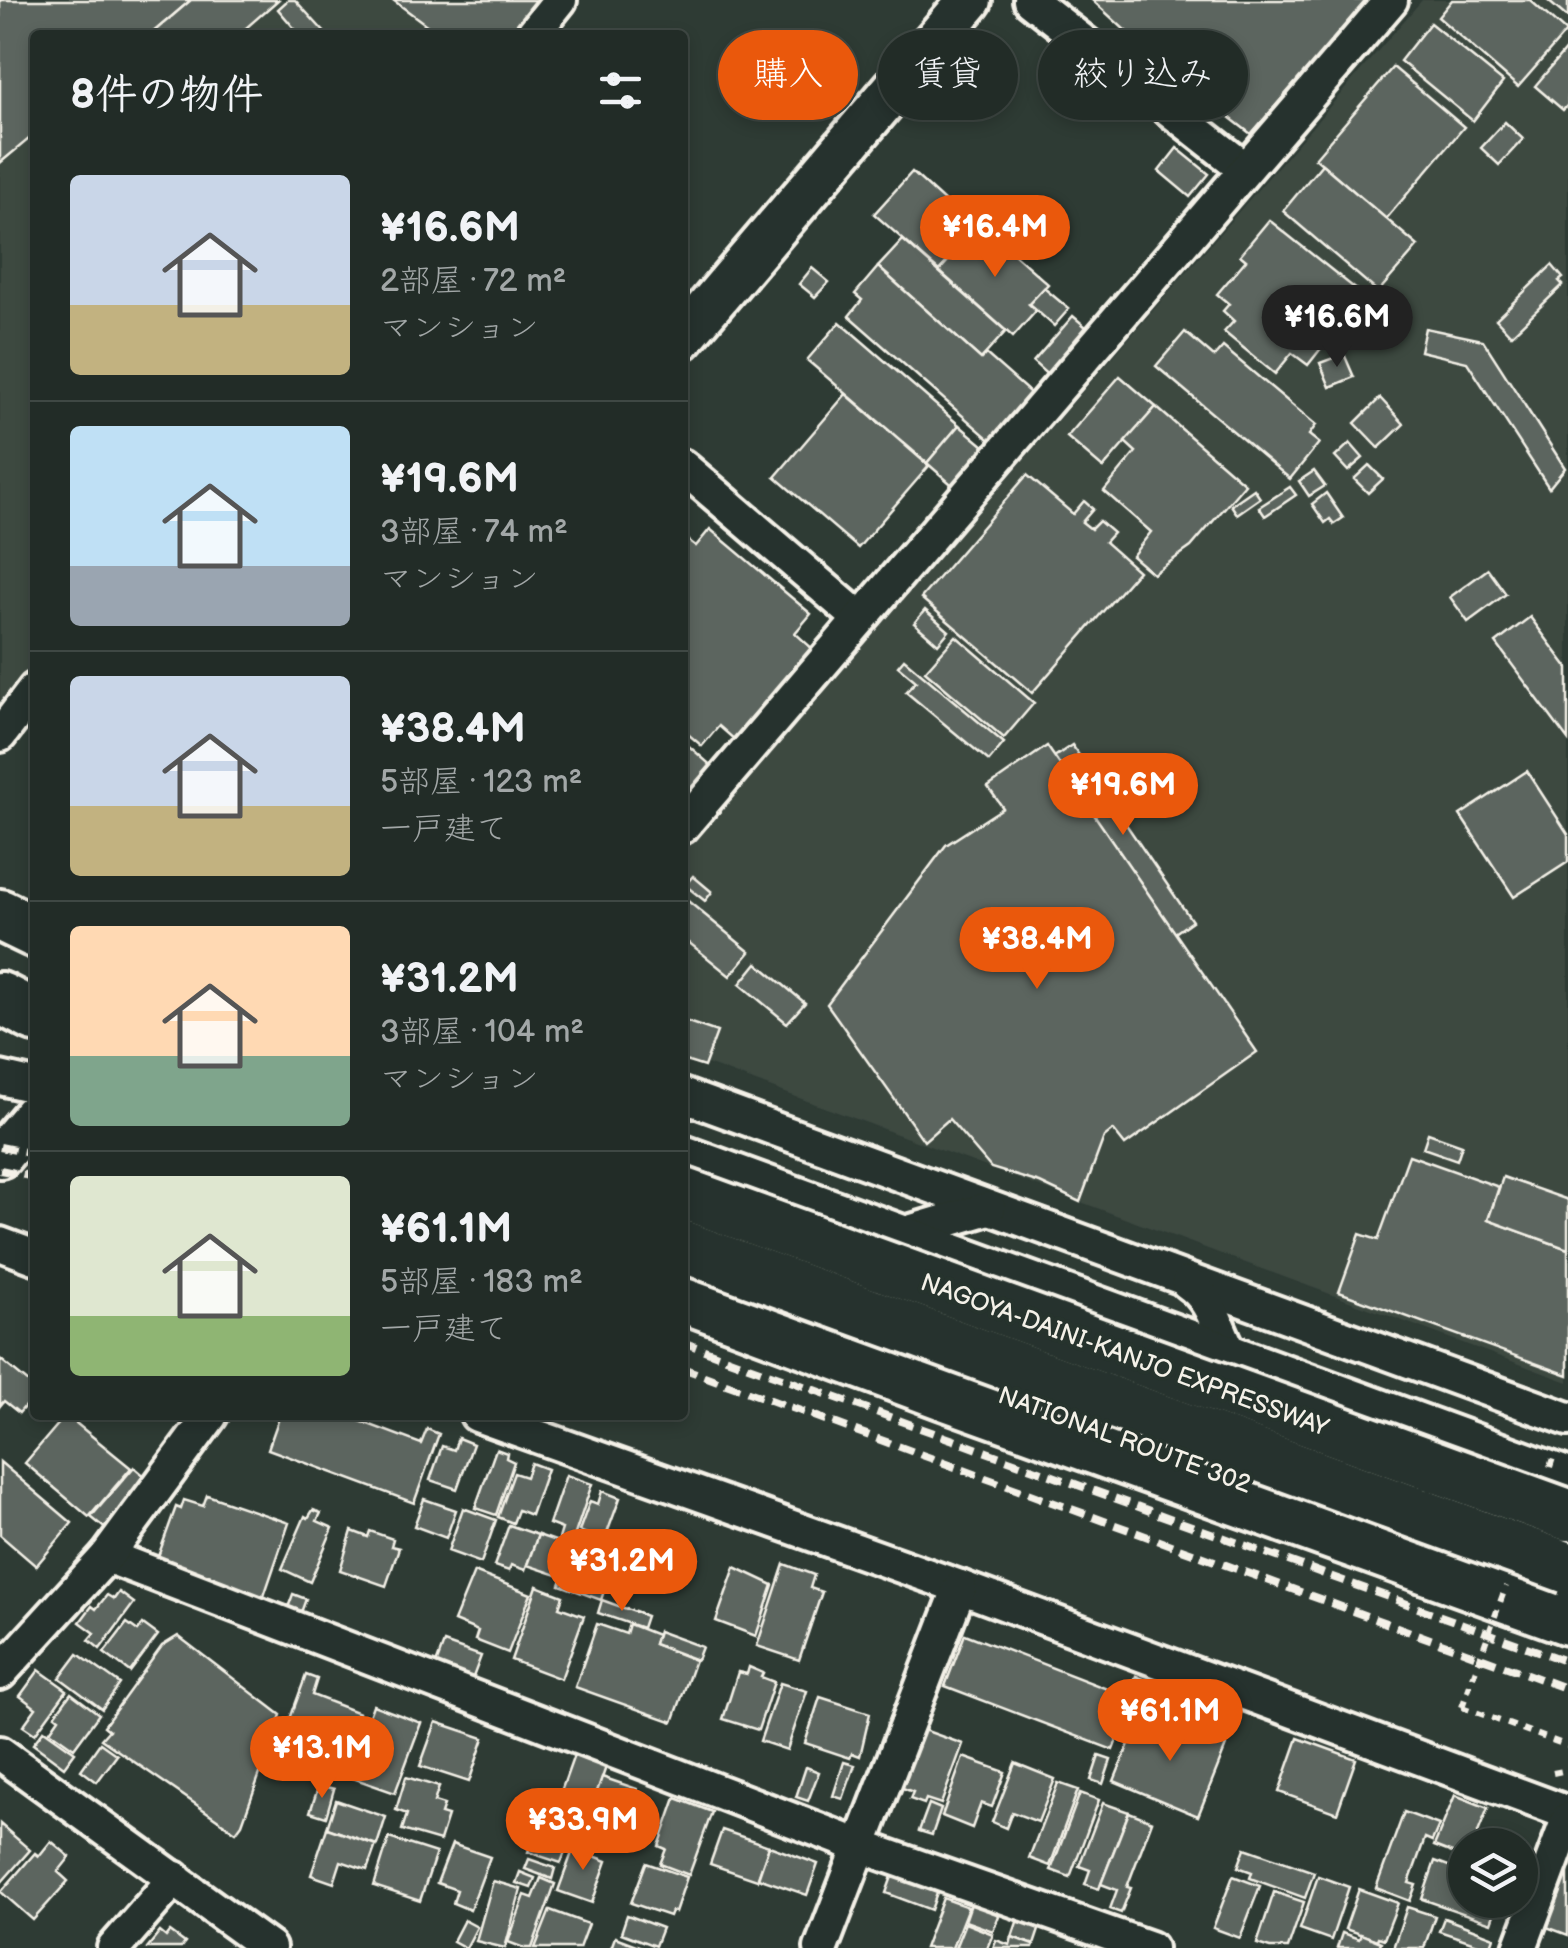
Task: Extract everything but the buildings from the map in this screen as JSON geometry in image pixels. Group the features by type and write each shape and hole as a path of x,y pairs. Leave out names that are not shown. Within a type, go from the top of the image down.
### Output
{"highway":[{"path":"0,882 30,897"},
{"path":"0,915 30,930"},
{"path":"0,972 30,987"},
{"path":"0,998 30,1013"},
{"path":"0,1019 30,1033"},
{"path":"688,1162 1568,1484"},
{"name":"NAGOYA-DAINI-KANJO EXPRESSWAY","path":"688,1194 1568,1514"},
{"name":"NAGOYA-DAINI-KANJO EXPRESSWAY","path":"688,1248 1568,1568"},
{"path":"690,1293 962,1401 1568,1619"},
{"name":"NATIONAL ROUTE 302","path":"690,1293 1568,1600"}],"main road":[{"path":"688,331 970,0"},
{"path":"0,1156 30,1121"}],"street":[{"path":"536,30 560,0"},
{"path":"1030,0 1244,168"},
{"path":"688,821 1391,0"},
{"path":"688,471 860,618"},
{"path":"0,735 30,695"},
{"path":"0,1078 30,1085"},
{"path":"688,1097 1568,1420"},
{"path":"892,1237 990,1208"},
{"path":"0,1244 30,1254"},
{"path":"1180,1277 1204,1295 1239,1364"},
{"path":"0,1674 107,1556 207,1420"},
{"path":"491,1420 960,1588 1568,1816 1520,1948"},
{"path":"107,1556 860,1846 1150,1948"},
{"path":"821,1948 960,1588"},
{"path":"0,1753 269,1948"},
{"path":"114,1948 174,1878"}],"path":[{"path":"1462,1708 1568,1746"}],"shaded area":[{"path":"0,0 540,0 517,30 30,30 30,667 0,706"},
{"path":"1422,0 1568,0 1568,1382 688,1057 688,847"}],"railway":[{"path":"0,1147 30,1153"},
{"path":"0,1170 30,1176"},
{"path":"688,1344 1568,1662"},
{"path":"688,1370 1568,1689"}]}
